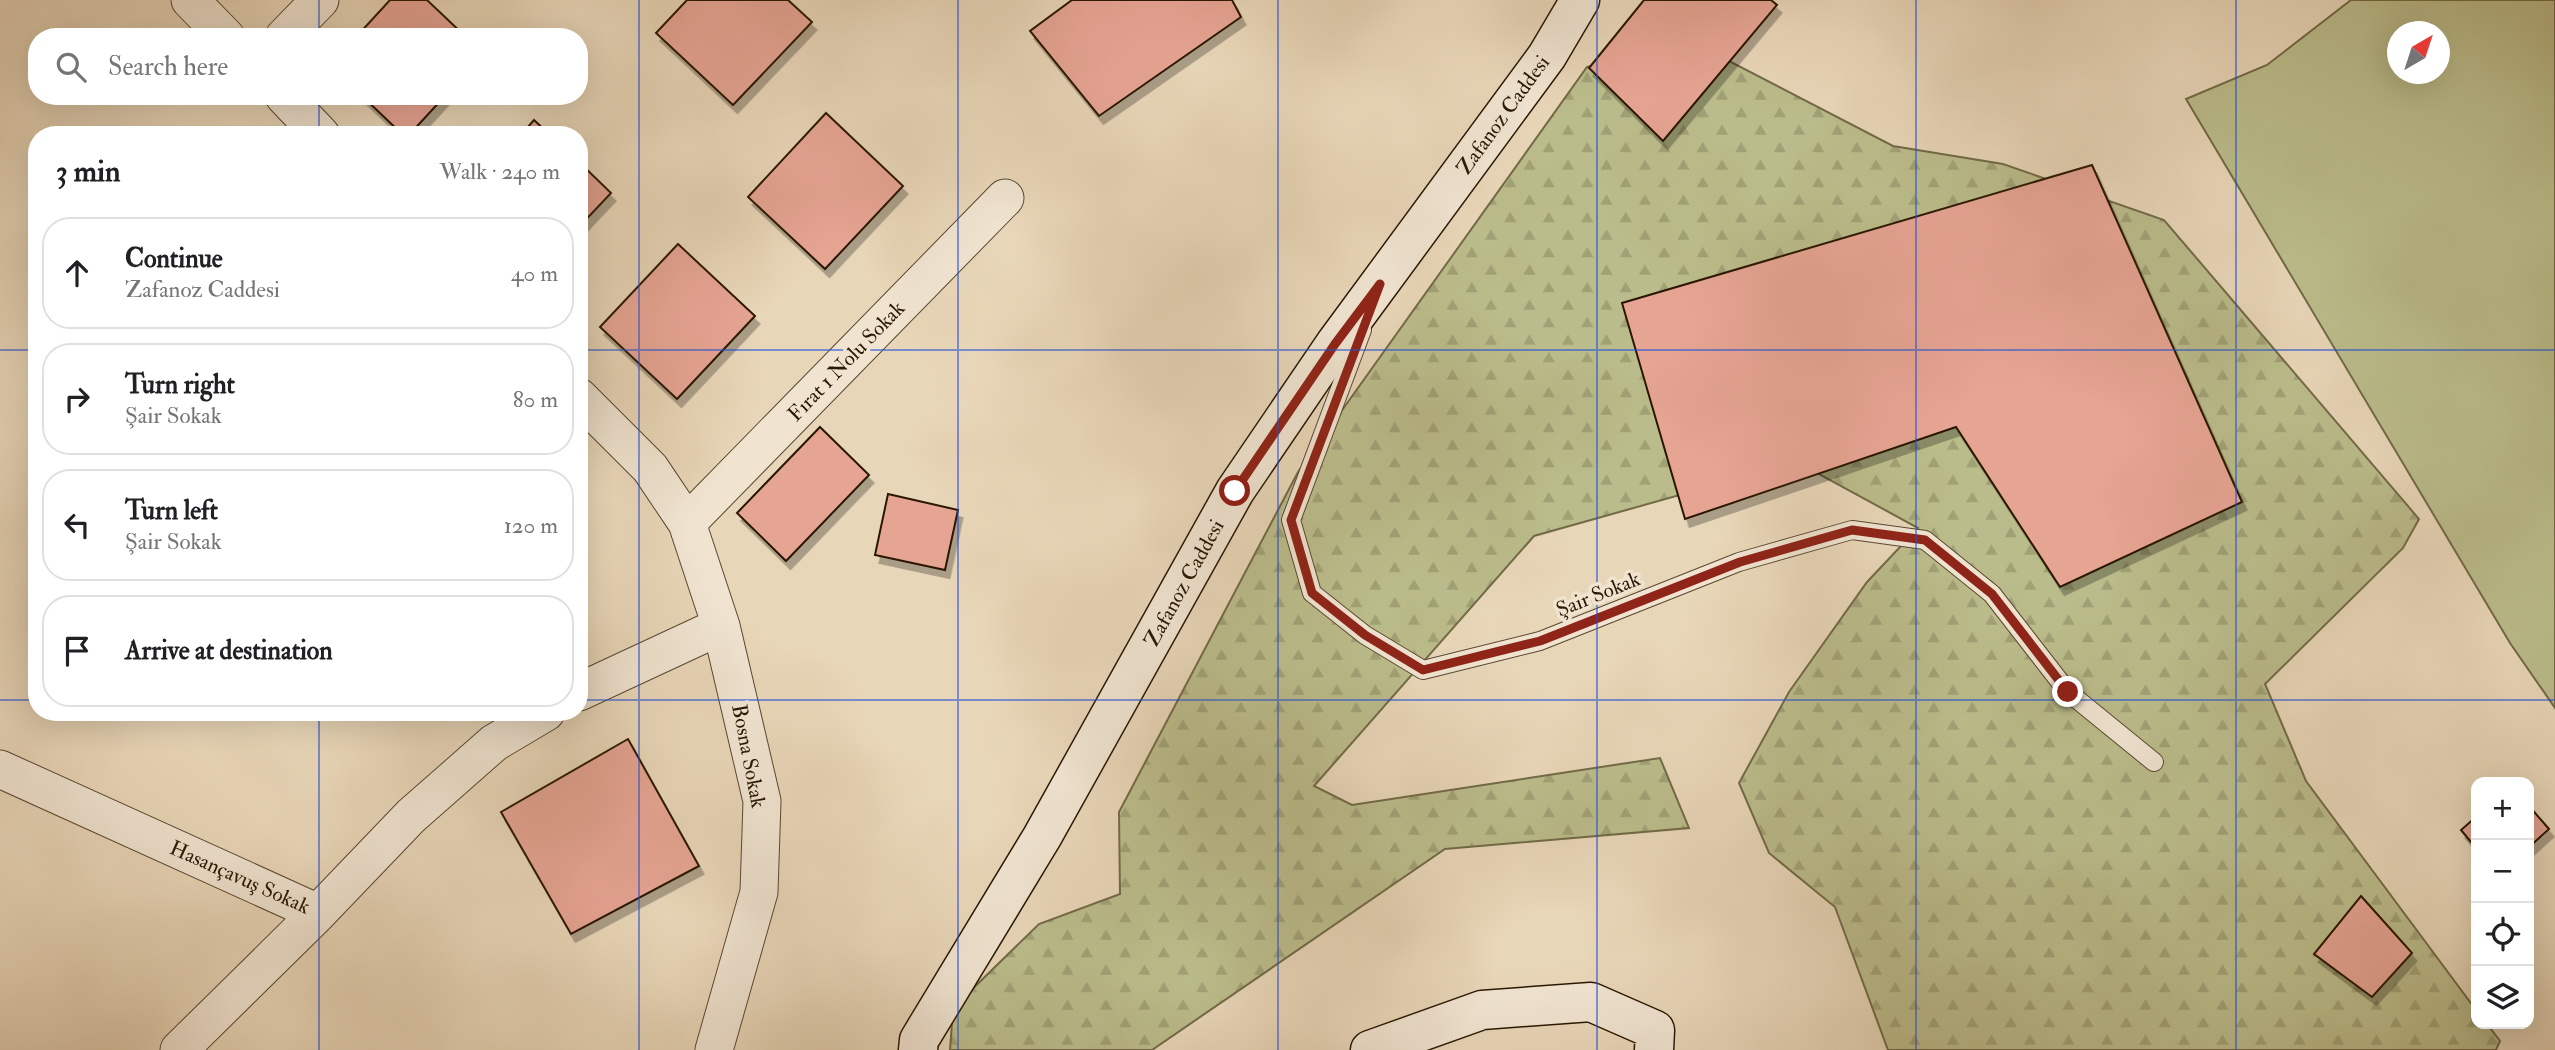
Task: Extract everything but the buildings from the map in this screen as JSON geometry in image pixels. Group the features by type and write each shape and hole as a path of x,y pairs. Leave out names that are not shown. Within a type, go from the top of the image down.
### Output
{"street":[{"path":"190,0 217,28"},
{"path":"293,28 320,0"},
{"name":"Zafanoz Caddesi","path":"918,1050 919,1040 1042,837 1235,491 1335,344 1547,57 1580,0"},
{"path":"293,105 312,126"},
{"name":"Fırat 1 Nolu Sokak","path":"687,523 1005,198"},
{"name":"Bosna Sokak","path":"588,406 650,468 687,523 721,626 762,801 758,892 714,1050"},
{"path":"588,688 721,626"},
{"name":"Hasançavuş Sokak","path":"0,769 318,913 411,816 494,743 531,721"},
{"path":"179,1050 318,913"},
{"path":"1370,1050 1482,1010 1591,1002 1659,1043"}],"lane":[{"name":"Şair Sokak","path":"1380,284 1291,520 1312,593 1365,635 1423,670 1540,641 1740,562 1852,530 1925,540 1992,594 2068,692 2154,762"}],"green space":[{"path":"2351,0 2555,0 2555,708 2510,643 2186,99 2267,65"},
{"path":"1700,46 1893,146 2003,164 2164,220 2419,519 2403,548 2265,684 2306,781 2471,1003 2471,1029 2491,1029 2500,1041 2496,1050 1888,1050 1835,907 1769,853 1739,783 1789,692 1867,582 1918,528 1797,462 1534,536 1314,786 1352,805 1660,758 1689,828 1445,849 1152,1050 950,1050 953,1008 1039,924 1120,894 1119,812 1298,472 1587,67"}],"route":[{"path":"1235,491 1335,344 1380,284 1291,520 1312,593 1365,635 1423,670 1540,641 1740,562 1852,530 1925,540 1992,594 2068,692"}]}
